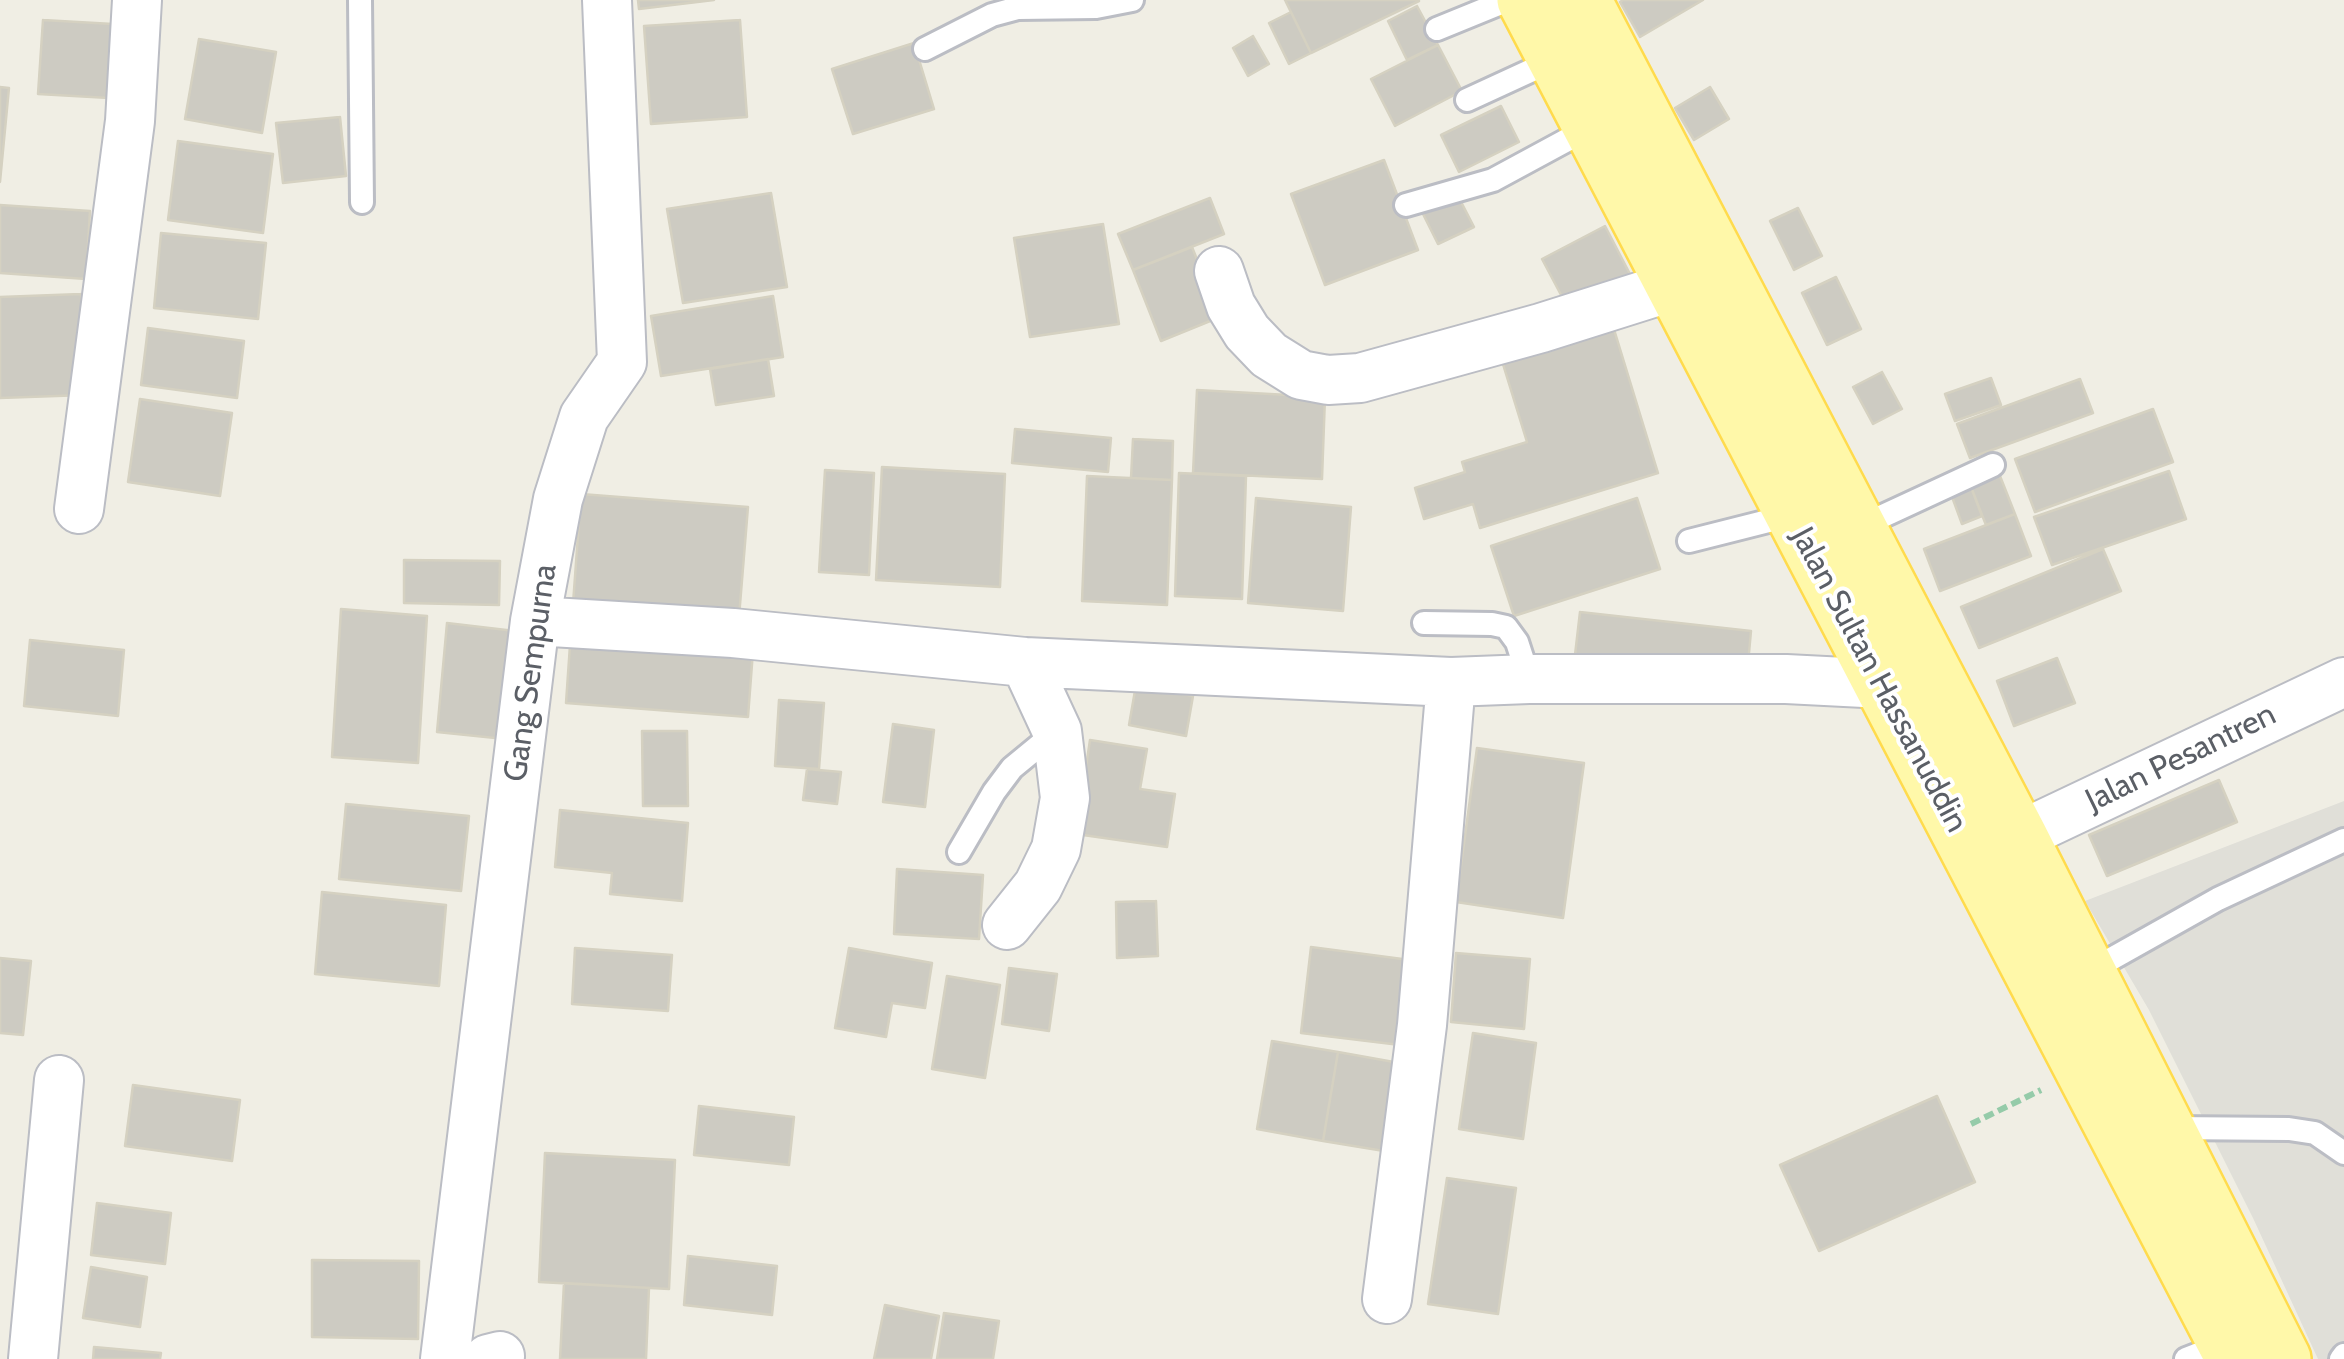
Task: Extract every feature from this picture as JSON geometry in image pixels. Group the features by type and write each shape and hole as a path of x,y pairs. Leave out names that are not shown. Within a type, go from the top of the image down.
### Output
{"main road":[{"name":"Jalan Sultan Hassanuddin","path":"1525,0 2083,1070 2216,1354"},
{"name":"Jalan Sultan Hassanuddin","path":"1583,0 2018,836 2283,1359"}],"street":[{"path":"79,509 130,121 137,0"},
{"name":"Gang Sempurna","path":"445,1359 535,621 558,500 584,417 622,362 607,0"},
{"path":"1219,271 1231,306 1270,355 1301,375 1328,380 1360,378 1674,286"},
{"path":"535,621 733,633 1025,662 1452,682 1786,679 1884,684"},
{"path":"1007,925 1038,886 1056,849 1065,798 1057,731 1025,662"},
{"path":"1387,1299 1422,1025 1452,682"},
{"name":"Jalan Pesantren","path":"2018,836 2344,682"},
{"path":"33,1359 59,1080"}],"lane":[{"path":"360,0 362,202"},
{"path":"926,50 992,15 1018,8 1096,7 1132,0"},
{"path":"1438,29 1508,0"},
{"path":"1467,100 1556,59"},
{"path":"1406,206 1493,180 1591,127"},
{"path":"1857,528 1993,466"},
{"path":"1689,541 1792,515"},
{"path":"1424,623 1492,624 1506,628 1517,642 1528,679"},
{"path":"959,852 1012,768 1057,731"},
{"path":"2088,972 2218,899 2344,840"},
{"path":"2168,1128 2288,1129 2315,1134 2344,1152"}],"path":[{"path":"1971,1124 2083,1070"}],"shaded area":[{"path":"2344,801 2344,1359 2318,1359 2149,1010 2085,901"}],"building":[{"path":"638,0 714,0 639,9"},
{"path":"1285,0 1418,0 1419,1 1311,53"},
{"path":"1703,0 1640,37 1620,2"},
{"path":"1417,6 1438,45 1407,60 1388,21"},
{"path":"1291,12 1311,53 1289,64 1269,23"},
{"path":"43,20 113,24 109,98 38,94"},
{"path":"740,20 747,117 651,124 644,26"},
{"path":"1253,36 1269,64 1248,76 1233,48"},
{"path":"199,39 276,52 262,133 185,119"},
{"path":"914,43 934,109 853,134 832,69"},
{"path":"1438,45 1462,91 1395,126 1371,79"},
{"path":"0,87 9,88 0,182"},
{"path":"1710,87 1729,119 1694,140 1675,108"},
{"path":"1501,106 1519,142 1459,172 1441,135"},
{"path":"340,117 346,176 283,183 276,123"},
{"path":"178,141 273,154 263,233 168,220"},
{"path":"1384,160 1418,250 1325,285 1291,194"},
{"path":"771,193 787,287 683,303 667,209"},
{"path":"1457,194 1474,227 1438,244 1422,212"},
{"path":"1210,198 1224,234 1133,270 1118,234"},
{"path":"0,205 90,211 86,279 0,273"},
{"path":"1798,208 1822,256 1794,270 1770,221"},
{"path":"1103,224 1119,324 1030,337 1014,238"},
{"path":"1605,226 1632,278 1569,310 1542,259"},
{"path":"161,233 266,243 258,319 154,308"},
{"path":"1192,247 1220,317 1161,341 1133,270"},
{"path":"1836,277 1861,329 1827,345 1802,293"},
{"path":"81,294 85,395 0,398 0,297"},
{"path":"773,296 783,357 661,376 651,316"},
{"path":"1609,313 1658,473 1480,528 1473,504 1424,519 1415,488 1465,472 1462,462 1527,442 1498,348"},
{"path":"148,328 244,341 237,398 141,385"},
{"path":"768,359 774,396 716,405 710,369"},
{"path":"1882,372 1902,409 1873,424 1853,387"},
{"path":"1991,378 2001,405 1955,421 1945,394"},
{"path":"2080,379 2093,413 1970,458 1957,424"},
{"path":"1197,390 1325,397 1322,479 1193,473"},
{"path":"140,399 232,413 220,496 128,482"},
{"path":"2153,409 2173,462 2035,512 2015,459"},
{"path":"1015,429 1111,438 1108,472 1012,463"},
{"path":"1133,439 1173,441 1172,480 1131,478"},
{"path":"882,467 1005,474 1000,587 876,580"},
{"path":"825,470 874,473 869,575 819,572"},
{"path":"2169,471 2186,519 2052,565 2034,517"},
{"path":"1179,473 1246,476 1242,599 1175,596"},
{"path":"1087,476 1172,480 1167,605 1082,601"},
{"path":"2000,476 2015,514 1986,525 1971,487"},
{"path":"1971,487 1982,516 1962,524 1951,494"},
{"path":"581,494 748,507 739,617 573,604"},
{"path":"1256,498 1351,507 1343,611 1248,603"},
{"path":"1637,498 1660,569 1514,616 1491,546"},
{"path":"2015,514 2031,556 1940,591 1924,549"},
{"path":"2103,549 2121,591 1979,648 1961,607"},
{"path":"404,560 500,561 499,605 404,603"},
{"path":"341,609 427,616 418,763 332,757"},
{"path":"1580,612 1751,631 1747,675 1575,655"},
{"path":"447,623 515,631 505,739 437,732"},
{"path":"30,640 124,650 118,716 24,706"},
{"path":"570,645 753,651 748,717 566,703"},
{"path":"2057,658 2075,703 2014,726 1997,681"},
{"path":"1136,685 1193,696 1186,736 1129,725"},
{"path":"779,700 824,703 819,769 775,766"},
{"path":"893,724 934,730 925,807 883,802"},
{"path":"642,731 687,731 688,806 643,806"},
{"path":"1090,740 1147,749 1140,789 1175,794 1167,847 1076,834"},
{"path":"1477,748 1584,763 1563,918 1456,902"},
{"path":"807,769 841,772 837,804 803,800"},
{"path":"2219,780 2237,822 2107,876 2089,835"},
{"path":"346,804 469,816 461,891 339,879"},
{"path":"560,810 688,823 682,901 610,894 612,873 555,867"},
{"path":"897,869 983,875 979,939 894,934"},
{"path":"322,892 446,905 439,986 315,974"},
{"path":"1156,901 1158,956 1117,958 1116,902"},
{"path":"1311,947 1410,960 1400,1045 1301,1033"},
{"path":"575,948 672,955 668,1011 572,1004"},
{"path":"849,948 932,963 925,1008 892,1003 886,1037 835,1028"},
{"path":"1456,953 1530,959 1524,1029 1451,1022"},
{"path":"0,958 31,961 23,1035 0,1033"},
{"path":"1009,968 1057,974 1049,1031 1002,1024"},
{"path":"947,976 1000,985 985,1078 932,1069"},
{"path":"1473,1033 1536,1043 1523,1139 1459,1129"},
{"path":"1272,1041 1338,1052 1323,1141 1257,1129"},
{"path":"1338,1052 1405,1064 1390,1152 1323,1141"},
{"path":"133,1085 240,1100 232,1161 125,1146"},
{"path":"1937,1096 1975,1182 1819,1251 1780,1165"},
{"path":"699,1106 794,1117 789,1165 694,1155"},
{"path":"545,1153 675,1160 669,1289 539,1282"},
{"path":"1447,1178 1516,1188 1498,1314 1428,1304"},
{"path":"97,1203 171,1213 165,1264 91,1255"},
{"path":"688,1256 777,1266 772,1315 684,1305"},
{"path":"312,1260 419,1261 418,1339 312,1337"},
{"path":"91,1267 147,1277 140,1327 83,1318"},
{"path":"564,1283 649,1288 646,1359 560,1359"},
{"path":"885,1305 939,1316 931,1359 874,1359"},
{"path":"944,1313 999,1321 993,1359 937,1359"},
{"path":"94,1347 161,1353 160,1359 93,1359"}]}
